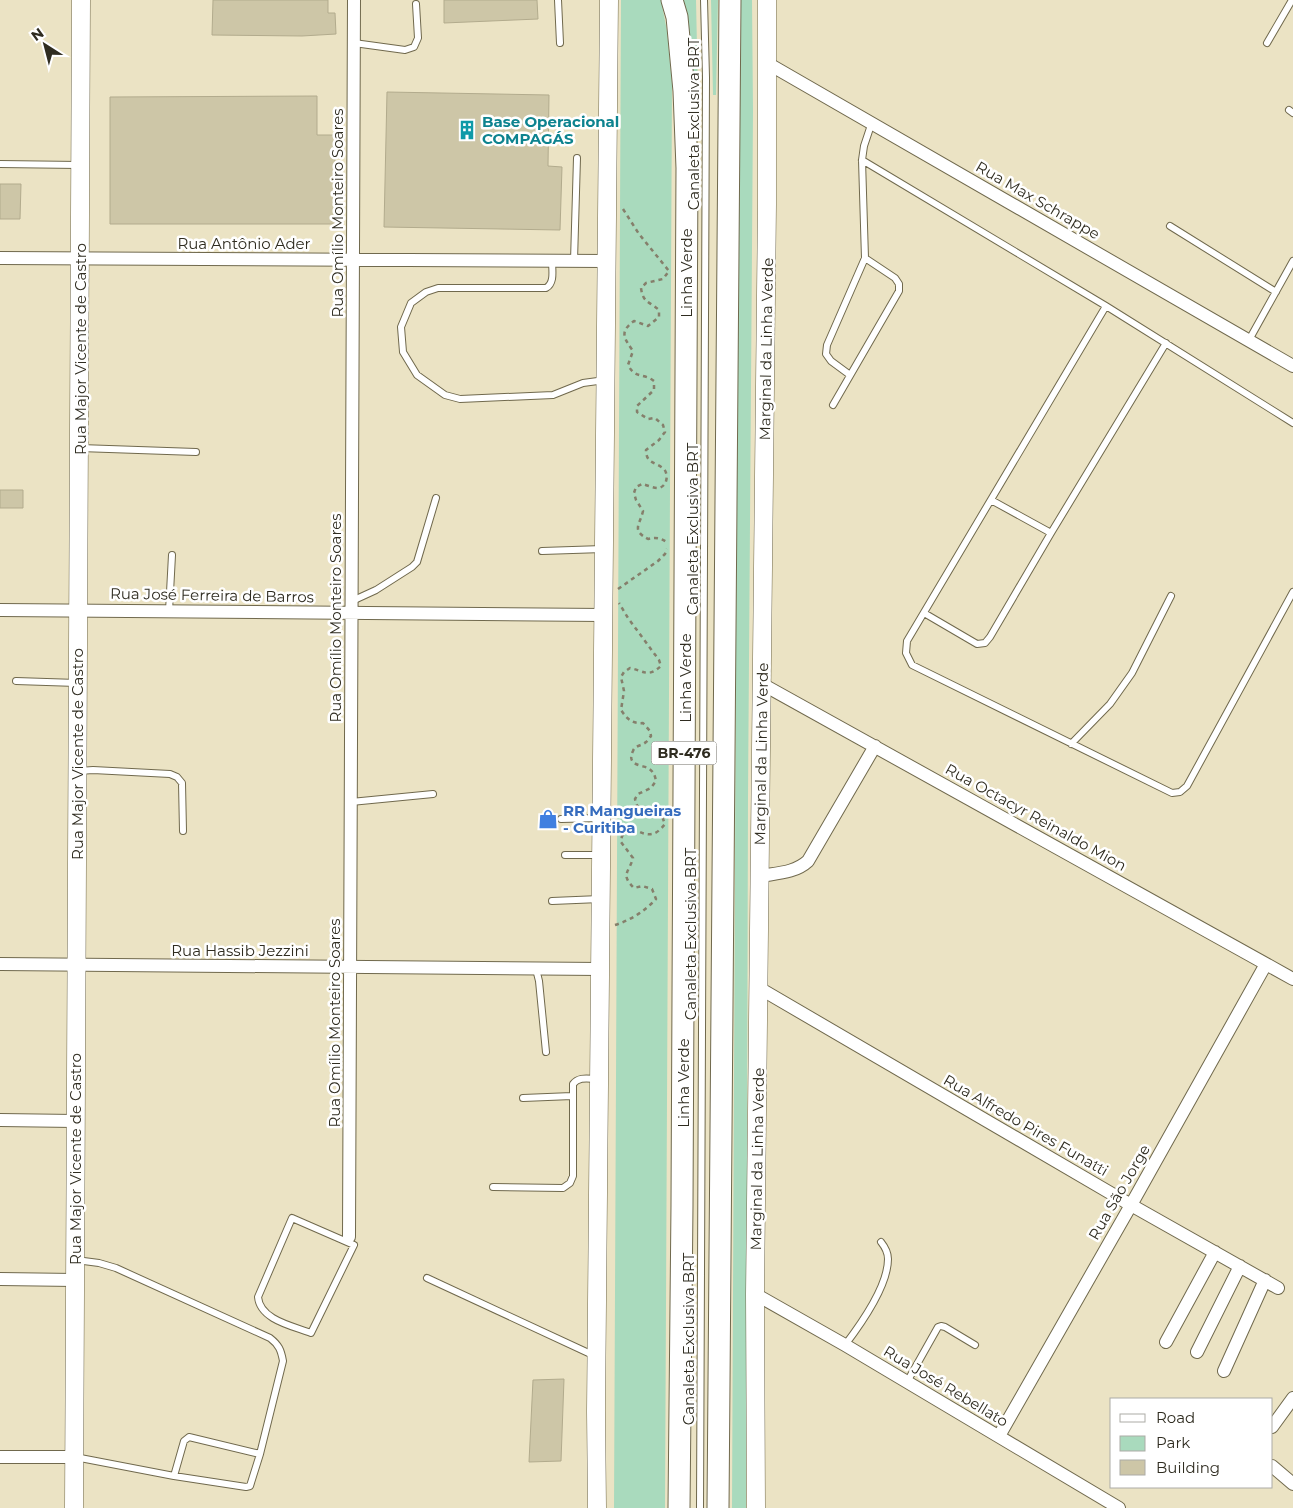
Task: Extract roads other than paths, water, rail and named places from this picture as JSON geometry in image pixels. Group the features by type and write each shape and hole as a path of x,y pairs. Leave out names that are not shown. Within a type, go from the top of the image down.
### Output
{"highway":[{"name":"Linha Verde","path":"672,0 677,17 684,91 687,168 680,1508"},
{"name":"BR-476","path":"718,1508 730,0"}],"main road":[{"name":"Rua Major Vicente de Castro","path":"74,1508 81,0"},
{"path":"597,1508 609,0"},
{"name":"Marginal da Linha Verde","path":"756,1508 756,1294 767,0"}],"street":[{"name":"Rua Omílio Monteiro Soares","path":"349,1240 354,0"},
{"name":"Rua Max Schrappe","path":"767,63 1293,366"},
{"name":"Rua Antônio Ader","path":"0,258 607,261"},
{"name":"Rua José Ferreira de Barros","path":"0,610 169,611 352,607 604,615"},
{"name":"Rua Octacyr Reinaldo Mion","path":"762,684 1293,979"},
{"path":"760,876 793,871 808,861 875,746"},
{"name":"Rua Hassib Jezzini","path":"0,964 601,969"},
{"name":"Rua São Jorge","path":"998,1436 1131,1205 1266,964"},
{"name":"Rua Alfredo Pires Funatti","path":"759,988 1131,1205 1278,1288"},
{"path":"0,1120 76,1121"},
{"path":"1166,1342 1215,1252"},
{"path":"1197,1352 1240,1266"},
{"path":"0,1279 75,1280"},
{"path":"1224,1371 1265,1280"},
{"name":"Rua José Rebellato","path":"756,1294 1119,1508"},
{"path":"1273,1426 1293,1398"},
{"path":"0,1457 74,1457"},
{"path":"1273,1467 1293,1484"}],"lane":[{"path":"558,0 560,42"},
{"name":"Canaleta Exclusiva BRT","path":"700,1508 706,77 704,0"},
{"path":"1267,43 1292,0"},
{"path":"354,43 405,50 414,47 418,38 416,4"},
{"path":"850,375 831,361 826,354 827,346 865,258 862,160 864,146 872,122"},
{"path":"574,261 577,158"},
{"path":"862,160 1106,306 1293,423"},
{"path":"0,164 80,165"},
{"path":"1170,226 1276,292"},
{"path":"833,405 899,291 899,284 895,278 865,258"},
{"path":"552,261 552,282 546,288 438,288 426,292 411,303 401,327 403,352 418,375 445,395 460,399 553,395 583,383 606,380"},
{"path":"1248,340 1293,261"},
{"path":"1106,306 907,641 906,653 912,665 1172,793 1180,792 1187,786 1293,592"},
{"path":"924,613 977,644 985,643 1166,343"},
{"path":"79,448 196,452"},
{"path":"352,607 417,562 436,498"},
{"path":"991,500 1051,533"},
{"path":"542,550 604,548"},
{"path":"169,611 172,555"},
{"path":"1072,744 1110,704 1132,672 1171,596"},
{"path":"16,681 78,683"},
{"path":"77,771 93,770 170,774 177,777 182,783 183,832"},
{"path":"351,802 433,794"},
{"path":"561,819 602,818"},
{"path":"565,854 602,855"},
{"path":"552,901 601,899"},
{"path":"536,969 539,980 546,1052"},
{"path":"493,1187 563,1188 570,1184 573,1176 573,1084 581,1079 600,1079"},
{"path":"524,1098 572,1096"},
{"path":"292,1218 349,1240 354,1245 311,1333 273,1318 267,1313 259,1302 258,1296 292,1218"},
{"path":"845,1345 878,1293 886,1274 888,1258 886,1249 881,1242"},
{"path":"74,1457 174,1476 246,1487 250,1486 283,1362 282,1351 278,1344 270,1338 116,1268 99,1263 75,1260"},
{"path":"426,1278 597,1357"},
{"path":"907,1382 938,1327 944,1327 975,1345"},
{"path":"174,1476 184,1441 189,1437 260,1454"}],"place":[{"name":"Base Operacional COMPAGÁS","path":"467,130"},
{"name":"RR Mangueiras - Curitiba","path":"548,819"}]}
